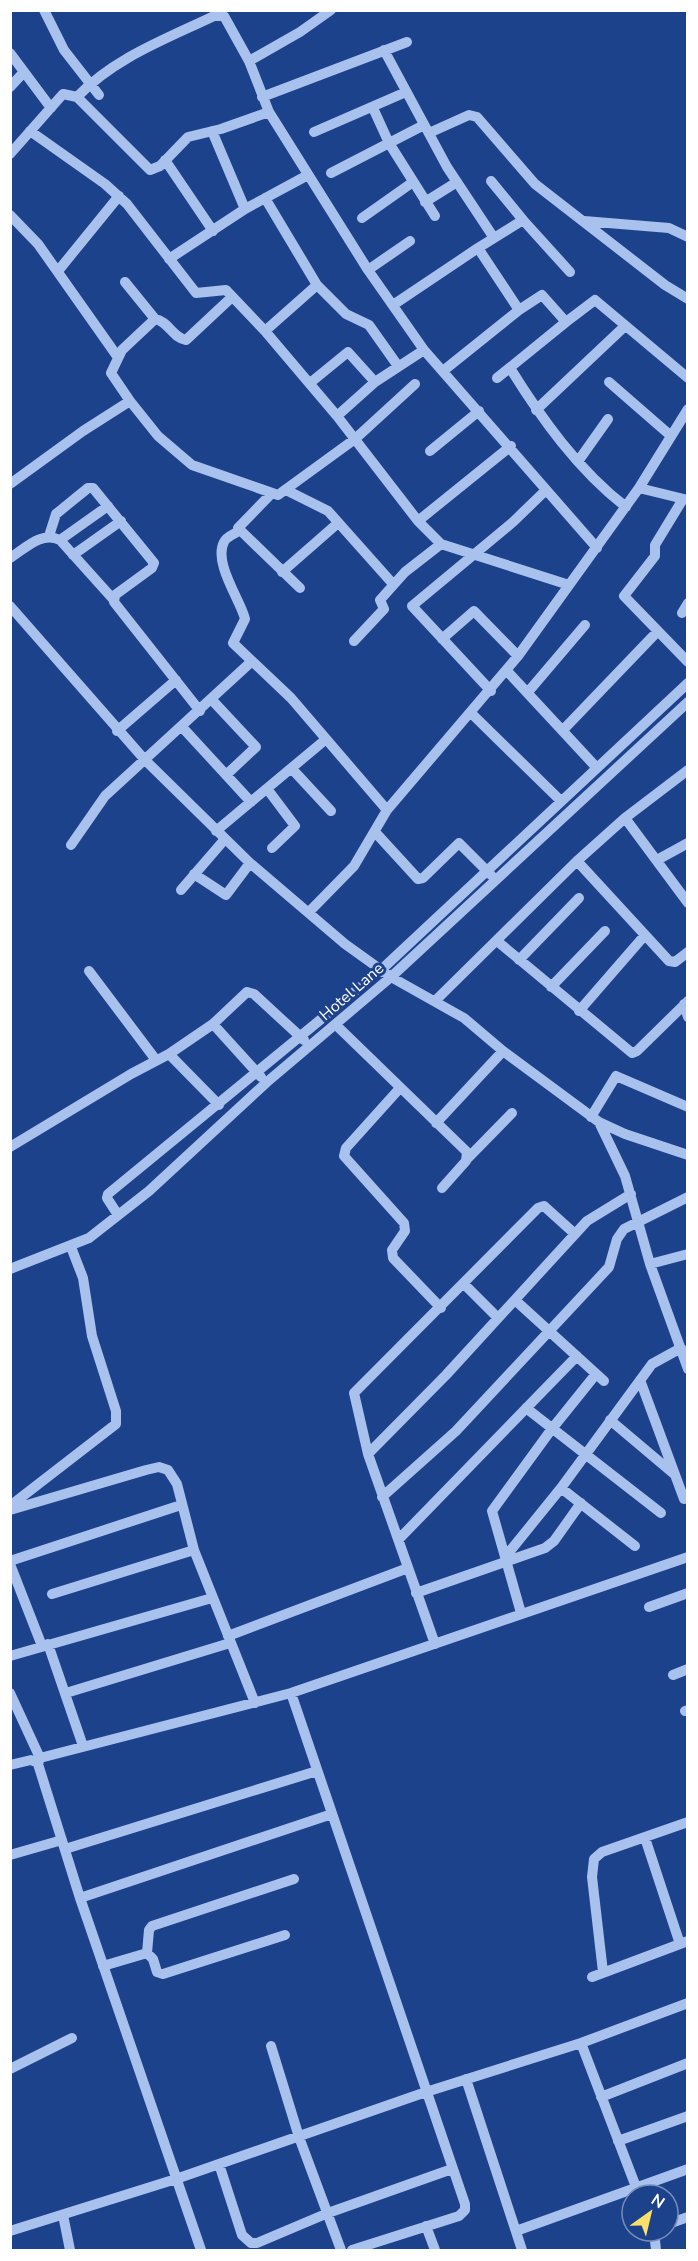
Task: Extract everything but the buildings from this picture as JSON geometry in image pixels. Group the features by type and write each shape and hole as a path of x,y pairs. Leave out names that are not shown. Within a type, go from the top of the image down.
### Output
{"street":[{"path":"44,10 54,35 99,95"},
{"path":"249,61 300,32 331,10"},
{"path":"76,97 89,83 128,57 219,15 227,19 249,61 269,112 368,270 424,350 511,446 597,548"},
{"path":"262,97 407,42"},
{"path":"384,50 457,182 494,238"},
{"path":"10,53 51,108"},
{"path":"10,87 24,72"},
{"path":"314,132 406,92"},
{"path":"10,153 63,94 76,97 146,168 155,169 188,137 269,112"},
{"path":"373,108 389,143 435,216"},
{"path":"331,173 389,143 474,115 531,180 687,298"},
{"path":"30,131 119,196 198,294 224,289 232,297 310,383 418,521 441,544 569,585"},
{"path":"212,131 245,209"},
{"path":"165,160 213,231"},
{"path":"169,259 245,209 308,174"},
{"path":"491,181 570,272"},
{"path":"362,218 413,182"},
{"path":"425,202 457,182"},
{"path":"58,271 119,196"},
{"path":"264,198 317,285 346,314 369,325 398,366"},
{"path":"10,215 38,244 117,356"},
{"path":"393,305 523,220"},
{"path":"583,221 669,228 687,237"},
{"path":"368,270 410,241"},
{"path":"478,248 519,310"},
{"path":"125,282 156,319 163,321 180,339 186,340 232,297"},
{"path":"265,331 317,285"},
{"path":"443,371 519,310 542,296 566,322"},
{"path":"497,378 595,300 687,378"},
{"path":"156,319 117,356 111,373 158,435 184,460 271,494 278,495 286,490 355,439 415,384"},
{"path":"536,410 625,326"},
{"path":"337,416 375,382 424,350"},
{"path":"310,383 348,352 375,382"},
{"path":"510,368 536,410 603,488 626,507"},
{"path":"609,382 671,436"},
{"path":"10,484 82,431 130,401"},
{"path":"309,912 354,866 387,810 507,671 626,507 687,409"},
{"path":"430,451 479,411"},
{"path":"579,460 608,418"},
{"path":"418,521 511,446"},
{"path":"49,536 56,514 90,487 152,559 153,565 113,599"},
{"path":"639,488 685,499 655,545 655,556 624,593 625,599 687,662"},
{"path":"286,490 320,506 393,584"},
{"path":"491,691 414,609 413,603 473,556 546,490"},
{"path":"271,494 239,525 239,531 300,588"},
{"path":"60,540 108,506"},
{"path":"73,555 121,521"},
{"path":"282,572 338,523"},
{"path":"239,531 227,538 222,548 227,581 245,620 232,641 251,662 291,698 387,810"},
{"path":"10,558 42,537 49,536 60,540 113,599 200,711"},
{"path":"354,641 384,609 380,600 393,584 441,544"},
{"path":"10,606 145,760 250,863 309,912 386,974 436,1000 464,1018 503,1051 595,1119 625,1134 687,1155"},
{"path":"442,639 474,611 518,656"},
{"path":"528,692 585,625"},
{"path":"563,730 657,632"},
{"path":"71,845 105,796 251,662"},
{"path":"507,671 596,767"},
{"path":"117,730 176,680"},
{"path":"375,832 418,879 423,878 459,843 492,876 561,801 687,683"},
{"path":"212,700 256,747 226,775"},
{"name":"Hotel Lane","path":"10,1269 71,1247 89,1238 114,1209 173,1171 262,1078 305,1041 336,1025 386,974 492,876 687,702"},
{"path":"471,713 561,801"},
{"path":"182,727 251,802"},
{"path":"181,890 220,835 251,802 293,770 326,740"},
{"path":"293,770 331,812"},
{"path":"436,1000 577,861 625,818 687,771"},
{"path":"268,790 295,826 272,848"},
{"path":"625,818 687,903"},
{"path":"657,860 687,843"},
{"path":"577,861 672,963 687,952"},
{"path":"194,874 221,894 226,895 250,863"},
{"path":"519,960 579,898"},
{"path":"550,987 605,931"},
{"path":"579,1011 645,935"},
{"path":"497,941 579,1011 634,1053 686,1003"},
{"path":"89,971 156,1060"},
{"path":"10,1147 169,1054 213,1024 249,991 305,1041 386,974"},
{"path":"686,1003 687,1017"},
{"path":"114,1209 107,1198 108,1194 219,1105 262,1078 213,1024"},
{"path":"336,1025 467,1152 468,1158"},
{"path":"436,1123 503,1051"},
{"path":"169,1054 219,1105"},
{"path":"595,1119 616,1076 687,1107"},
{"path":"400,1088 346,1148 344,1156 404,1223 405,1231 392,1250 393,1258 441,1308"},
{"path":"442,1188 512,1113"},
{"path":"595,1119 631,1194 637,1223 650,1264 682,1335 681,1348 687,1369"},
{"path":"368,1454 575,1234 604,1209 631,1194"},
{"path":"382,1497 456,1431 609,1267 620,1233 687,1197"},
{"path":"435,1644 368,1454 354,1393 541,1206 575,1234"},
{"path":"10,1508 116,1424 116,1411 92,1336 83,1278 71,1247"},
{"path":"650,1264 687,1254"},
{"path":"464,1284 497,1317"},
{"path":"515,1300 600,1378 551,1430 492,1511 521,1613"},
{"path":"507,1559 640,1380 658,1359 681,1348"},
{"path":"399,1539 577,1356"},
{"path":"640,1380 684,1499"},
{"path":"526,1408 551,1430 661,1513"},
{"path":"610,1420 675,1474"},
{"path":"10,1508 159,1467 173,1475 194,1550 255,1702"},
{"path":"561,1488 635,1546"},
{"path":"416,1593 507,1559 537,1551 554,1541 581,1503"},
{"path":"83,1746 66,1693 10,1563 182,1505"},
{"path":"52,1594 194,1550"},
{"path":"10,1765 39,1760 83,1746 291,1693 687,1557"},
{"path":"66,1693 229,1640 408,1568"},
{"path":"649,1606 687,1593"},
{"path":"10,1656 212,1598"},
{"path":"673,1675 687,1669"},
{"path":"10,1693 39,1760 80,1898 201,2250"},
{"path":"291,1693 465,2210 459,2216 352,2250"},
{"path":"10,1855 64,1845 317,1771"},
{"path":"80,1898 332,1814"},
{"path":"603,1972 591,1865 602,1852 687,1822"},
{"path":"592,1977 684,1943 645,1838"},
{"path":"285,1935 163,1974 157,1972 153,1959 147,1953 148,1930 152,1926 294,1879"},
{"path":"103,1965 147,1953"},
{"path":"10,2231 176,2179 426,2092 581,2043 687,2002"},
{"path":"10,2069 72,2038"},
{"path":"581,2043 634,2183"},
{"path":"271,2046 299,2137 341,2250"},
{"path":"601,2097 687,2063"},
{"path":"466,2079 522,2250"},
{"path":"618,2141 687,2116"},
{"path":"219,2164 243,2235 251,2243 257,2243 328,2213 452,2169"},
{"path":"647,2183 687,2169"},
{"path":"516,2231 620,2193"},
{"path":"63,2215 70,2250"},
{"path":"426,2226 435,2250"}]}
